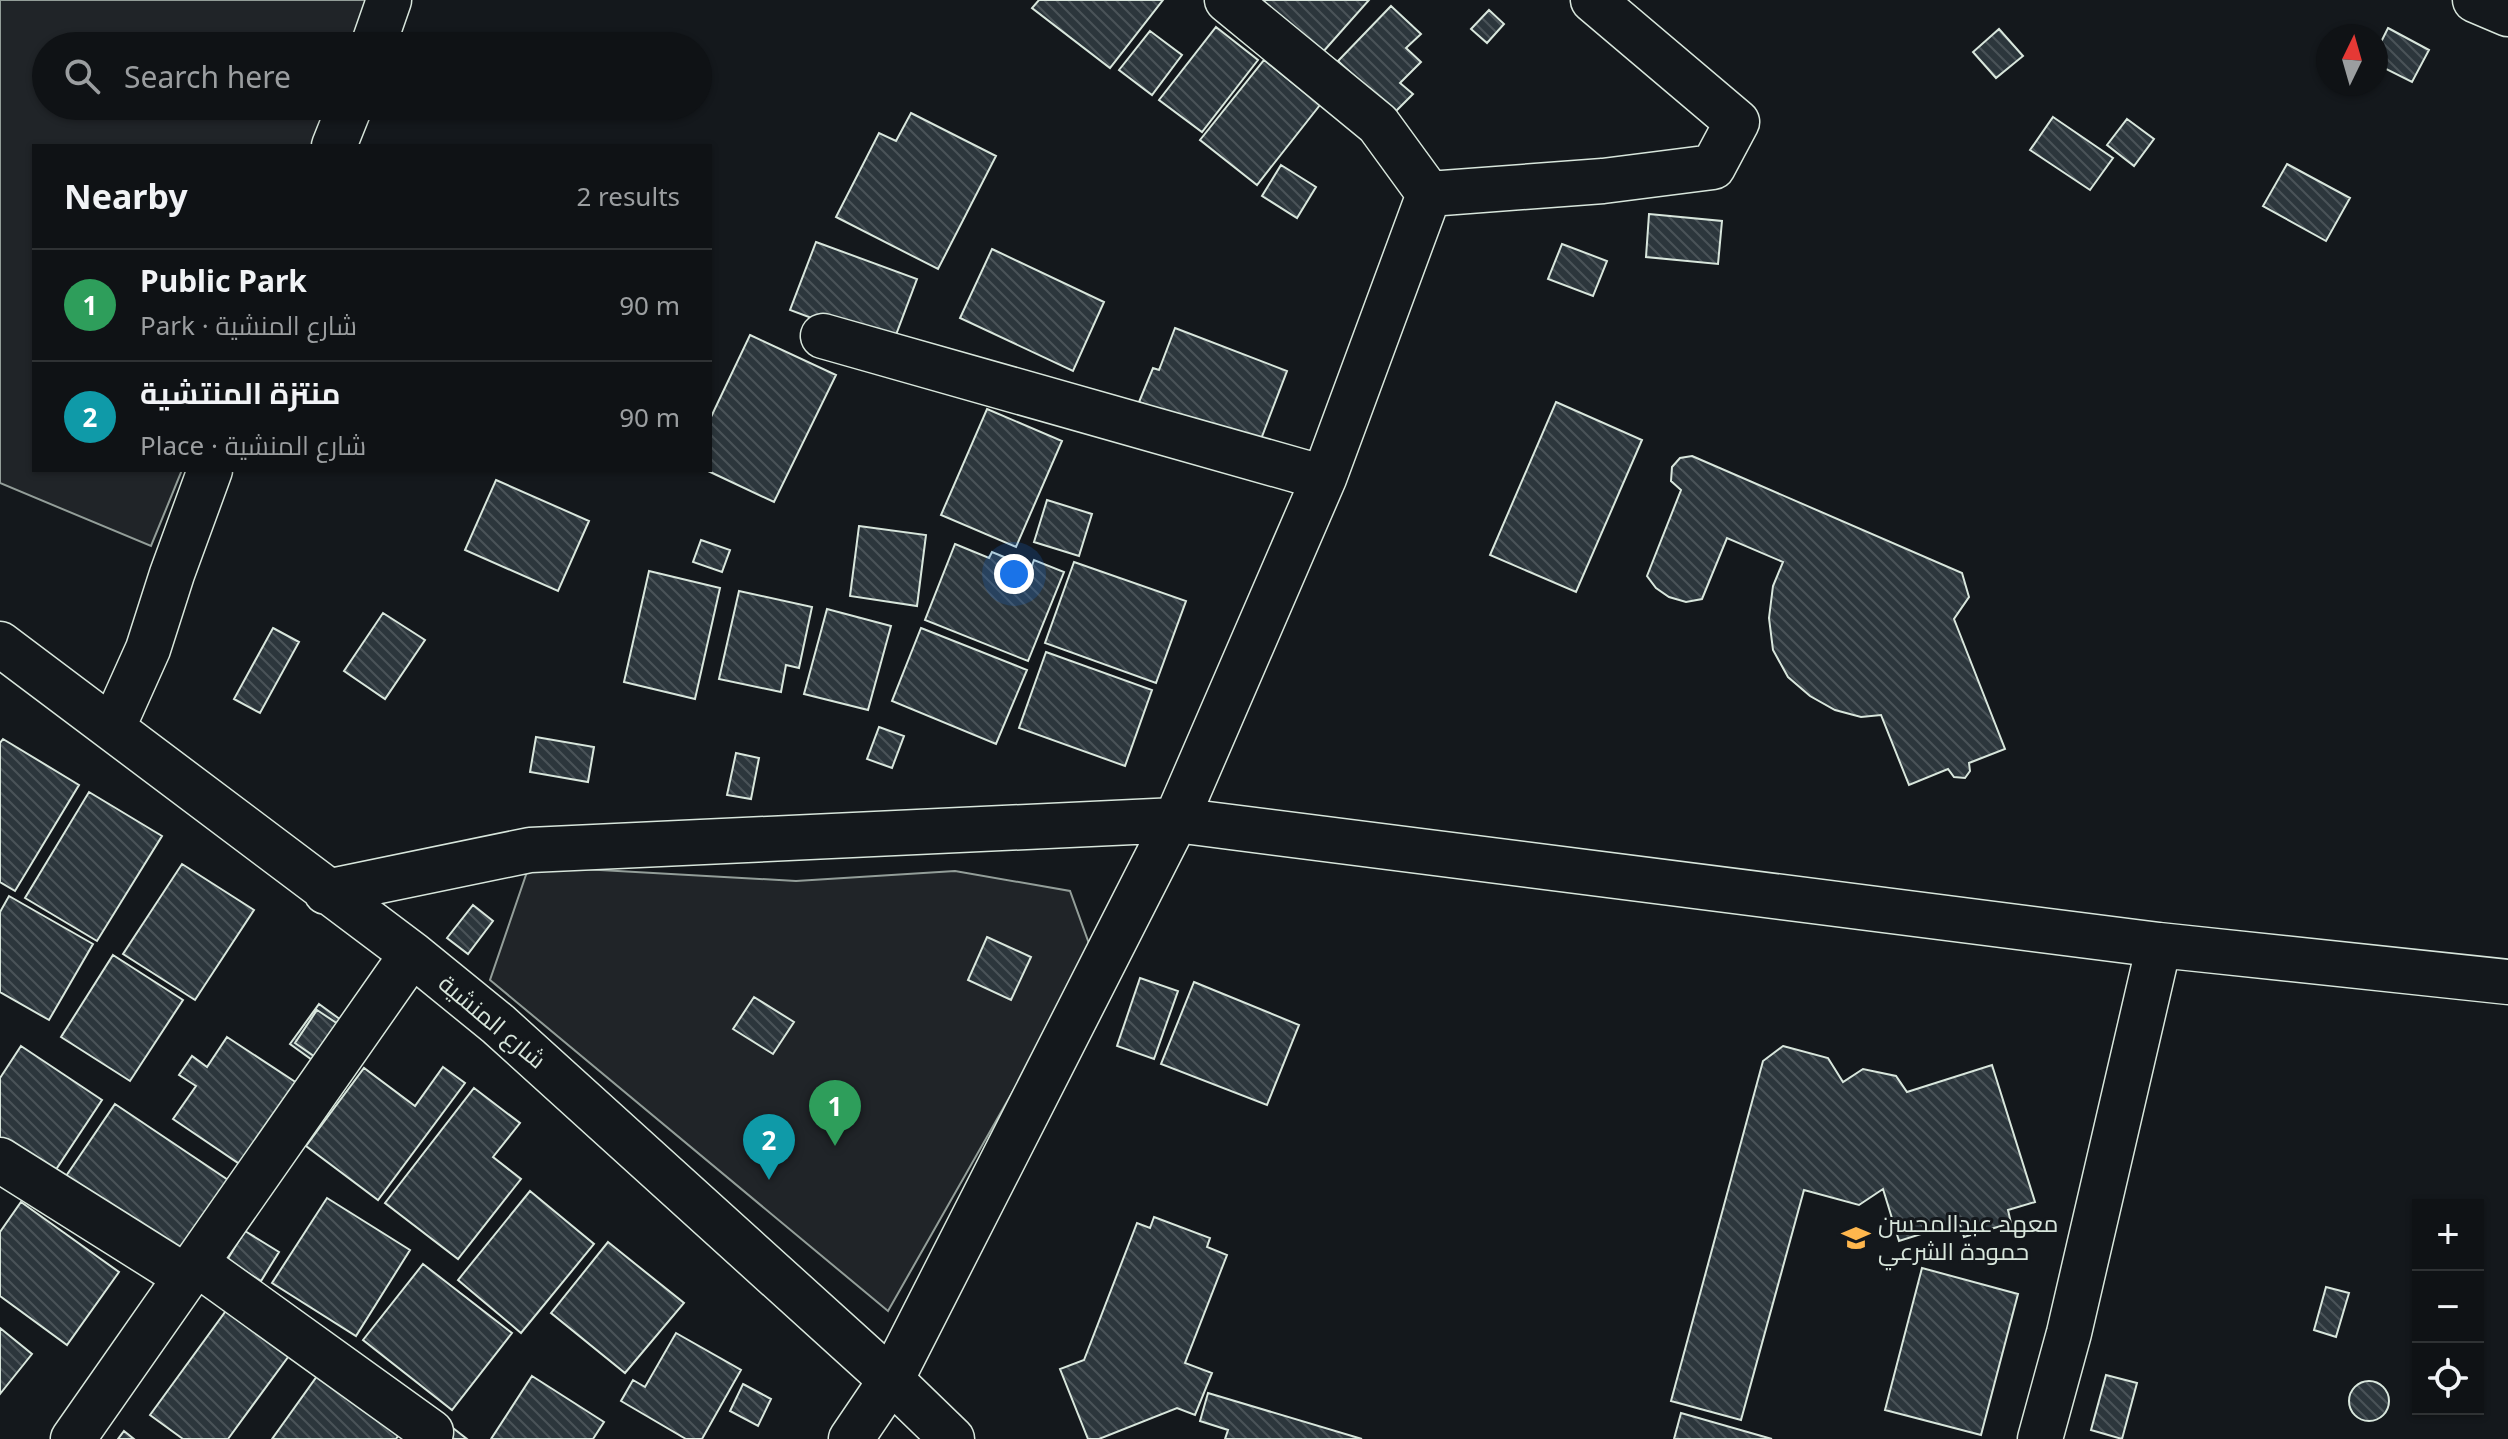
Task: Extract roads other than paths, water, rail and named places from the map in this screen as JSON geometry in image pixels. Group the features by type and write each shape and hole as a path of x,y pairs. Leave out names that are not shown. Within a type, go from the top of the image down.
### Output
{"street":[{"path":"378,32 389,0"},
{"path":"1227,0 1378,124 1429,194"},
{"path":"1429,194 1603,181 1713,167 1737,122 1593,0"},
{"path":"2475,0 2508,14"},
{"path":"335,144 344,120"},
{"path":"851,1439 891,1380 1176,820 1324,478 1429,194"},
{"path":"823,336 1324,478"},
{"path":"113,727 148,649 209,472"},
{"name":"شارع المنشية","path":"0,644 412,954 498,1024 952,1439"},
{"path":"326,892 530,850 1176,820 2159,945 2508,982"},
{"path":"2040,1439 2069,1333 2159,945"},
{"path":"73,1439 412,954"},
{"path":"0,1160 191,1270 431,1432"}],"place":[{"name":"Public Park","path":"835,1146"},
{"name":"منتزة المنتشية","path":"769,1180"},
{"name":"معهد عبدالمحسن حمودة الشرعي","path":"1856,1238"}]}
